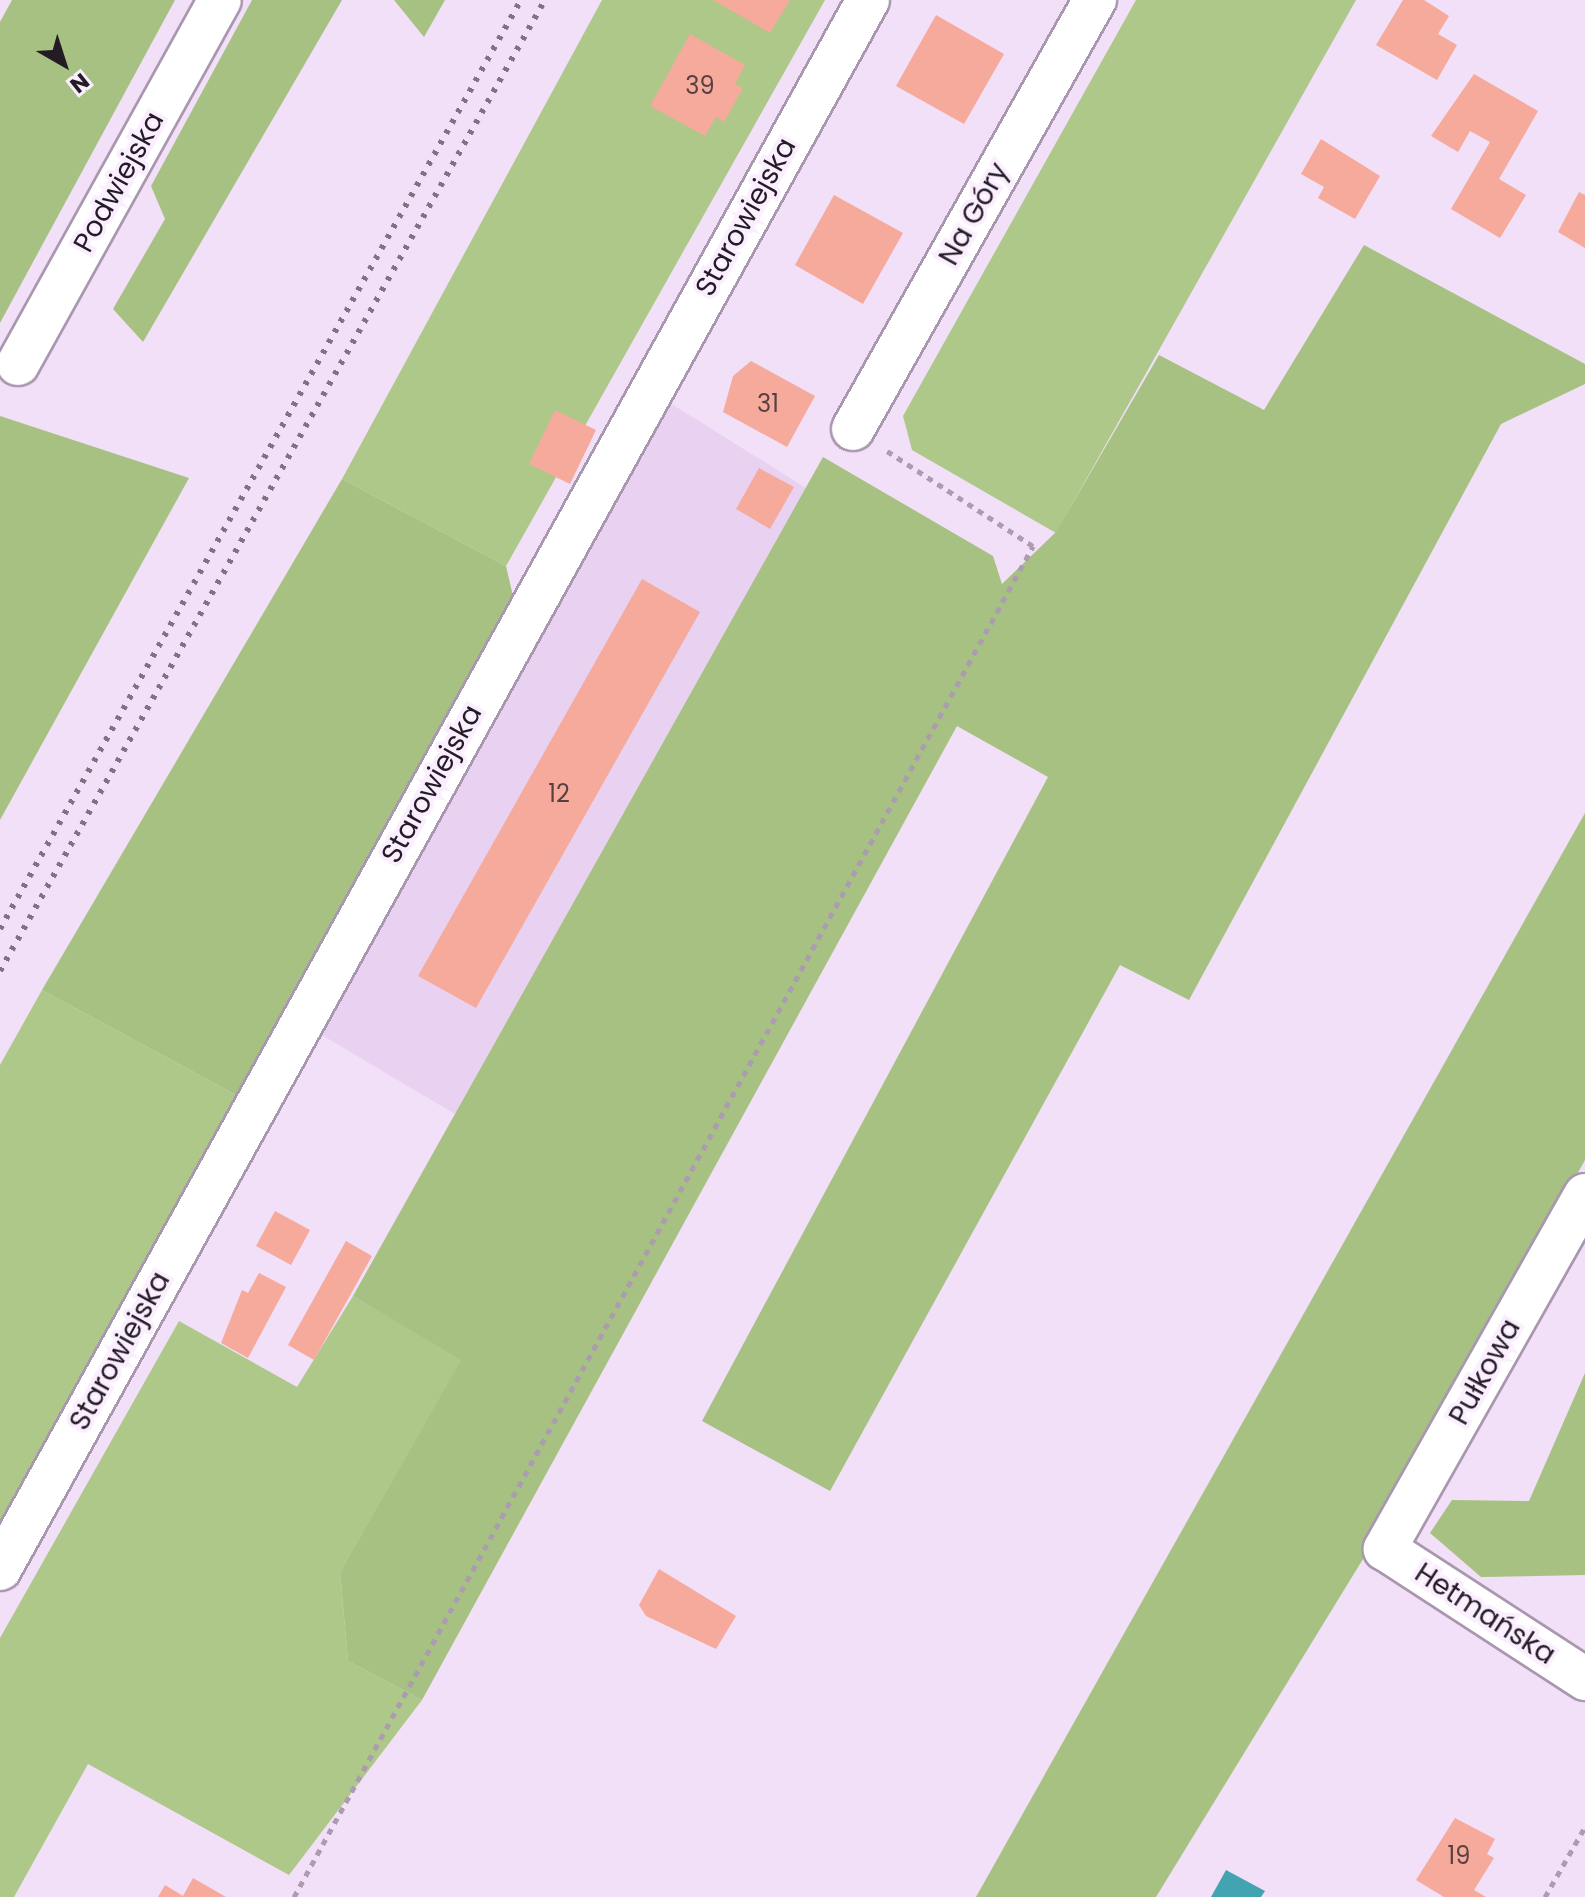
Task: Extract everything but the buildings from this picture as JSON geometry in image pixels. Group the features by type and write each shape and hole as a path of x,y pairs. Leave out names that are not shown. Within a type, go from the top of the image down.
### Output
{"street":[{"name":"Podwiejska","path":"18,364 220,0"},
{"name":"Starowiejska","path":"0,1569 868,0"},
{"name":"Na Góry","path":"853,429 1095,0"},
{"name":"Pułkowa","path":"1385,1549 1585,1195"},
{"name":"Hetmańska","path":"1385,1549 1585,1679"}],"path":[{"path":"294,1897 1033,546 853,429"},
{"path":"1545,1897 1585,1827"}],"shaded area":[{"path":"670,403 806,488 455,1114 315,1031"}],"green space":[{"path":"12,0 175,0 0,323 0,22"},
{"path":"252,0 342,0 143,342 113,309 165,219 151,186"},
{"path":"394,0 445,0 424,37"},
{"path":"602,0 825,0 506,566 342,479"},
{"path":"1136,0 1356,0 1056,533 912,450 903,416"},
{"path":"1364,245 1585,364 1585,384 1501,424 1189,1000 1120,965 830,1491 702,1421 1048,777 957,726 422,1700 348,1661 340,1572 461,1360 353,1296 823,457 993,556 1002,584 1056,532 1159,355 1264,410"},
{"path":"0,416 189,478 0,820"},
{"path":"342,479 506,566 516,609 247,1101 42,990"},
{"path":"1585,813 1585,1160 1363,1559 1156,1897 976,1897"},
{"path":"42,990 247,1101 0,1533 0,1065"},
{"path":"353,1296 462,1359 340,1572 348,1661 422,1700 289,1875 88,1764 14,1897 0,1897 0,1638 179,1321 297,1387"},
{"path":"1585,1373 1585,1575 1481,1577 1430,1533 1452,1500 1529,1501"}],"water":[{"path":"1226,1870 1265,1891 1261,1897 1211,1897"}],"railway":[{"path":"0,929 521,0"},
{"path":"0,971 545,0"}]}
